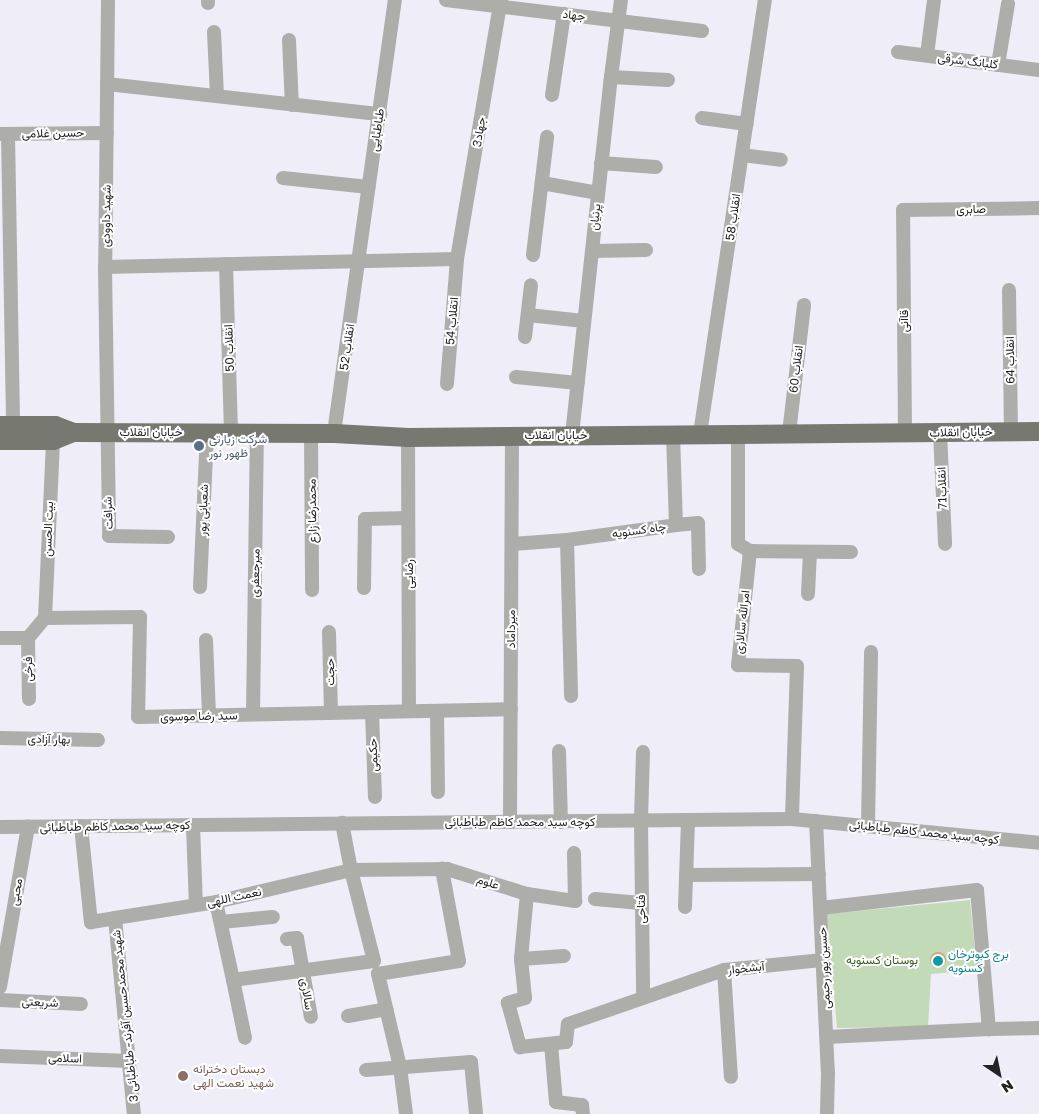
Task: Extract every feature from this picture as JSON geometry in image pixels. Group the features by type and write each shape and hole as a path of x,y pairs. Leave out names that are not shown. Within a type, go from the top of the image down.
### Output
{"main road":[{"name":"خیابان انقلاب","path":"5,436 55,425 73,432 334,433 408,437 1039,431"},
{"name":"خیابان انقلاب","path":"5,436 53,440 73,432"}],"street":[{"name":"شهید داوودی","path":"106,432 105,267 108,0"},
{"name":"طباطبایی","path":"359,260 396,0"},
{"name":"جهاد","path":"446,0 556,9 618,21 702,31"},
{"name":"پرنیان","path":"572,435 610,77 621,0"},
{"name":"انقلاب 58","path":"700,434 765,0"},
{"path":"927,55 934,0"},
{"name":"جهاد3","path":"457,258 500,3"},
{"path":"998,64 1008,4"},
{"path":"552,95 556,9"},
{"path":"214,32 217,96"},
{"path":"289,40 292,105"},
{"name":"گلبانگ شرقی","path":"898,52 1039,70"},
{"path":"610,77 668,80"},
{"path":"108,84 380,114"},
{"path":"702,118 747,124"},
{"name":"حسین غلامی","path":"4,134 107,133"},
{"path":"4,134 5,436"},
{"path":"533,255 547,137"},
{"path":"742,155 781,160"},
{"path":"601,163 656,167"},
{"path":"283,178 369,187"},
{"path":"542,183 598,193"},
{"name":"صابری","path":"903,210 1039,208"},
{"name":"قاآنی","path":"903,210 905,432"},
{"path":"592,251 646,250"},
{"path":"105,267 457,258"},
{"name":"اتقلاب 54","path":"447,384 457,258"},
{"name":"انقلاب 52","path":"334,433 359,260"},
{"name":"انقلاب 50","path":"226,264 232,432"},
{"path":"525,337 531,285"},
{"name":"انقلاب 64","path":"1009,290 1011,431"},
{"name":"انقلاب 60","path":"789,433 804,306"},
{"path":"528,316 584,321"},
{"path":"516,377 578,383"},
{"name":"شرافت","path":"106,432 109,536 168,537"},
{"name":"شعبانی پور","path":"200,587 206,432"},
{"name":"میرجعفری","path":"253,714 257,432"},
{"name":"انقلاب71","path":"940,432 945,544"},
{"name":"محمدرضا زارع","path":"311,433 312,590"},
{"path":"738,434 738,544 750,552 851,552"},
{"name":"چاه کسنویه","path":"512,544 567,540 676,525 672,435"},
{"name":"میرداماد","path":"510,822 512,436"},
{"name":"رضایی","path":"408,437 409,711"},
{"name":"بیت الحسن","path":"45,618 53,440"},
{"path":"364,588 365,520 408,518"},
{"path":"676,525 698,523 698,569"},
{"path":"567,540 571,696"},
{"name":"امرالله سالاری","path":"750,552 738,665 797,666 792,819"},
{"path":"808,594 810,552"},
{"name":"سید رضا موسوی","path":"45,618 140,616 138,717 511,709"},
{"path":"0,638 28,638 45,618"},
{"name":"حجت","path":"329,632 330,713"},
{"name":"فرخی","path":"28,638 29,699"},
{"path":"206,640 210,715"},
{"path":"868,826 871,652"},
{"path":"436,710 438,792"},
{"name":"حکیمی","path":"372,712 375,797"},
{"name":"بهار آزادی","path":"0,738 98,740"},
{"path":"559,751 561,822"},
{"name":"فتاحی","path":"643,752 641,903 644,997"},
{"name":"کوچه سید محمد کاظم طباطبائی","path":"0,827 792,819 1039,843"},
{"path":"685,907 688,820"},
{"name":"حسین پور رحیمی","path":"816,821 827,1037 827,1114"},
{"path":"342,823 351,870 400,1067 406,1114"},
{"path":"193,825 196,905"},
{"name":"محبی","path":"0,987 28,826"},
{"name":"شهید محمدحسین آفرند- طباطبائی 3","path":"81,826 92,922 115,918 134,1114"},
{"name":"علوم","path":"351,870 447,869 527,894 576,901 574,854"},
{"name":"نعمت اللهی","path":"115,918 216,902 351,870"},
{"path":"233,980 304,971 376,968 459,961 442,870"},
{"path":"686,875 819,874"},
{"path":"820,908 977,890 989,1029"},
{"path":"527,894 521,959 525,998 508,1003 520,1047 551,1044 556,1102 582,1105 582,1114"},
{"path":"595,898 641,903"},
{"path":"216,902 245,1038"},
{"path":"221,922 273,917"},
{"name":"سالاری","path":"287,939 297,938 311,1017"},
{"path":"521,959 564,956"},
{"name":"آبشخوار","path":"551,1044 566,1042 568,1024 724,970 823,960"},
{"path":"724,970 731,1078"},
{"name":"شریعتی","path":"0,1000 81,1004"},
{"path":"348,1016 386,1009"},
{"path":"827,1037 1039,1028"},
{"name":"اسلامی","path":"0,1056 129,1060"},
{"path":"366,1070 471,1062 476,1114"}],"green space":[{"name":"بوستان کسنویه","path":"970,900 977,970 931,974 928,1027 837,1028 827,914"}],"building":[{"name":"برج کبوترخان کسنویه","path":"938,952 946,960 938,968 930,960"}],"place":[{"name":"شرکت زیارتی ظهور نور","path":"199,446"},
{"name":"برج کبوترخان کسنویه","path":"938,961"},
{"name":"دبستان دخترانه شهید نعمت الهی","path":"183,1076"}]}
